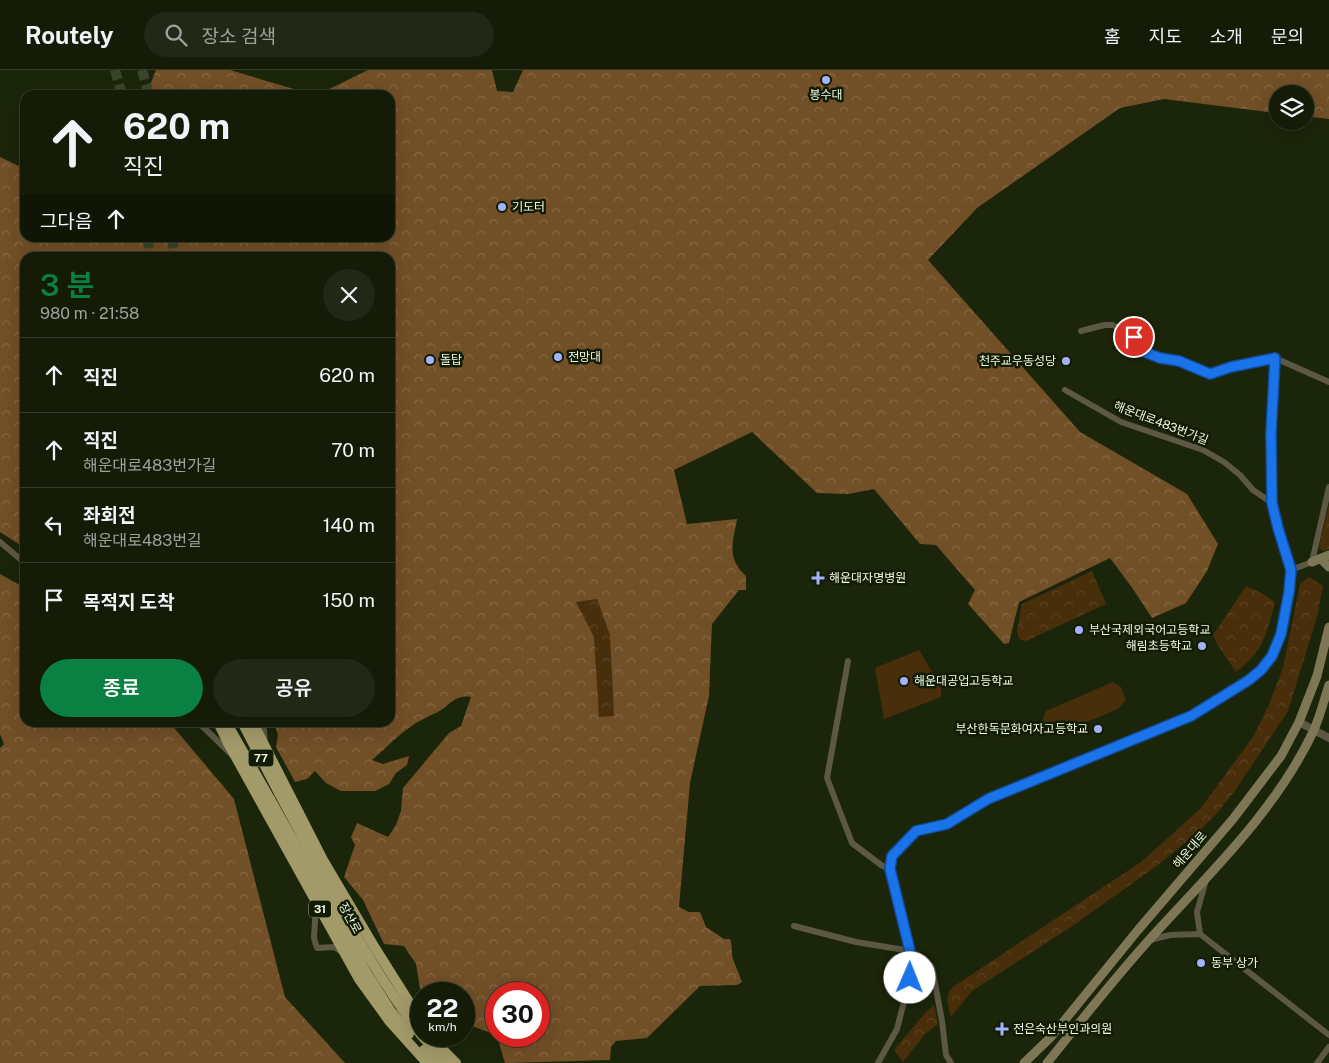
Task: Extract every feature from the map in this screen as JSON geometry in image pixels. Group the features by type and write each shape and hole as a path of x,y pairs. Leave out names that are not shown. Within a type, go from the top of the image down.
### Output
{"highway":[{"name":"31","path":"220,727 359,979 390,1022 427,1063"},
{"name":"장산로","path":"229,727 366,972 390,1010 417,1043 440,1061"},
{"name":"장산로","path":"251,727 279,794 319,869 381,976 410,1020"},
{"path":"251,727 323,860 410,1004"},
{"name":"장산로","path":"430,1047 440,1061"},
{"path":"441,1047 456,1063"}],"main road":[{"path":"1321,559 1329,567"},
{"name":"해운대로","path":"1024,1063 1051,1036 1138,930 1233,820 1281,756 1299,722 1317,676 1329,626"},
{"path":"1047,1063 1148,940 1245,835 1297,762 1314,730 1329,685"}],"street":[{"path":"1081,331 1104,325 1113,325 1134,337 1142,351 1160,358 1179,361 1210,374 1231,367 1275,358 1329,382"},
{"path":"878,1063 897,1029 910,978 910,951 890,869 892,856 916,831 947,824 988,799 1191,716 1249,680 1261,670 1272,656 1281,634 1291,570 1272,503 1271,433 1275,358"},
{"name":"해운대로483번가길","path":"1066,390 1121,422 1203,450 1224,462 1240,475 1253,490 1272,503"},
{"path":"1291,570 1321,559 1329,487"},
{"path":"0,542 20,559"},
{"path":"848,661 827,778 852,842 881,865 890,869"},
{"path":"1299,722 1329,738"},
{"path":"203,727 246,768 297,855 316,908 314,938 317,948 334,947 352,959 393,1021 440,1061 456,1063"},
{"path":"263,727 266,754 312,846 350,914 410,1011"},
{"path":"297,855 312,846"},
{"path":"1200,934 1197,912 1206,879"},
{"path":"794,926 856,942 910,951 920,956 932,967 941,1013 946,1055 951,1063"},
{"path":"1148,940 1170,935 1200,934 1329,1035"},
{"path":"435,1047 440,1061"},
{"path":"1316,1063 1329,1047"}],"green space":[{"path":"156,70 230,70 297,90 148,90"},
{"path":"368,70 492,70 497,91 513,92 523,70 1329,70 1329,119 1314,117 1314,85 1269,85 1269,112 1164,99 1120,108 977,208 928,260 1080,432 1187,494 1218,544 1207,571 1186,603 1152,618 1110,558 1019,602 1009,643 1004,644 968,604 975,590 936,545 920,544 874,489 848,494 817,493 752,432 674,470 687,524 737,519 732,550 736,563 746,576 746,590 739,590 712,624 709,696 690,783 679,907 689,912 700,912 706,927 724,939 730,939 733,959 742,982 737,985 700,986 647,1038 616,1041 611,1047 610,1060 505,1063 500,1047 550,1047 550,982 485,982 485,1031 475,1027 475,982 419,982 416,964 404,946 384,944 363,900 344,877 355,845 351,837 357,823 388,837 396,825 401,811 403,788 449,733 461,726 471,697 456,699 417,723 402,733 372,760 383,764 409,756 407,765 396,773 389,784 375,791 341,791 326,783 315,771 307,779 295,782 276,747 278,735 275,727 395,727 395,252 20,252 20,545 0,532 0,157 20,167 20,242 395,242 395,90 327,90"},
{"path":"1329,504 1329,549 1324,551 1319,548"},
{"path":"1092,571 1106,604 1026,641 1019,639 1017,631 1022,604"},
{"path":"0,574 20,585 20,727 173,727 234,799 285,997 345,1063 0,1063 0,748 4,744 0,734"},
{"path":"1309,577 1323,586 1317,617 1288,711 1234,792 1217,813 1199,831 1158,865 1068,929 972,991 951,1017 948,994 953,987 1141,862 1200,809 1253,737 1269,705 1283,668 1300,584"},
{"path":"1246,586 1275,602 1263,642 1253,657 1236,672 1213,635"},
{"path":"597,599 610,635 614,716 599,717 594,637 576,602"},
{"path":"919,650 941,687 941,697 884,719 875,668"},
{"path":"1113,682 1121,687 1126,700 1118,709 1056,735 1044,728 1042,721 1046,711"},
{"path":"934,1005 938,1024 925,1034 903,1062 894,1050"}],"tunnel":[{"path":"115,70 121,90"},
{"path":"142,70 148,90"},
{"path":"148,242 149,252"},
{"path":"173,242 174,252"}],"place":[{"name":"봉수대","path":"826,80"},
{"name":"기도터","path":"502,207"},
{"name":"전망대","path":"558,357"},
{"name":"돌탑","path":"430,360"},
{"name":"천주교우동성당","path":"1066,361"},
{"name":"해운대자명병원","path":"818,578"},
{"name":"부산국제외국어고등학교","path":"1079,630"},
{"name":"해림초등학교","path":"1202,646"},
{"name":"해운대공업고등학교","path":"904,681"},
{"name":"부산한독문화여자고등학교","path":"1098,729"},
{"name":"동부 상가","path":"1201,963"},
{"name":"전은숙산부인과의원","path":"1002,1029"}],"route":[{"path":"910,978 910,951 890,869 892,856 916,831 947,824 962,813 988,799 1191,716 1249,680 1261,670 1272,656 1281,634 1291,570 1272,503 1271,433 1275,358 1231,367 1210,374 1179,361 1160,358 1142,351 1134,337"}]}
